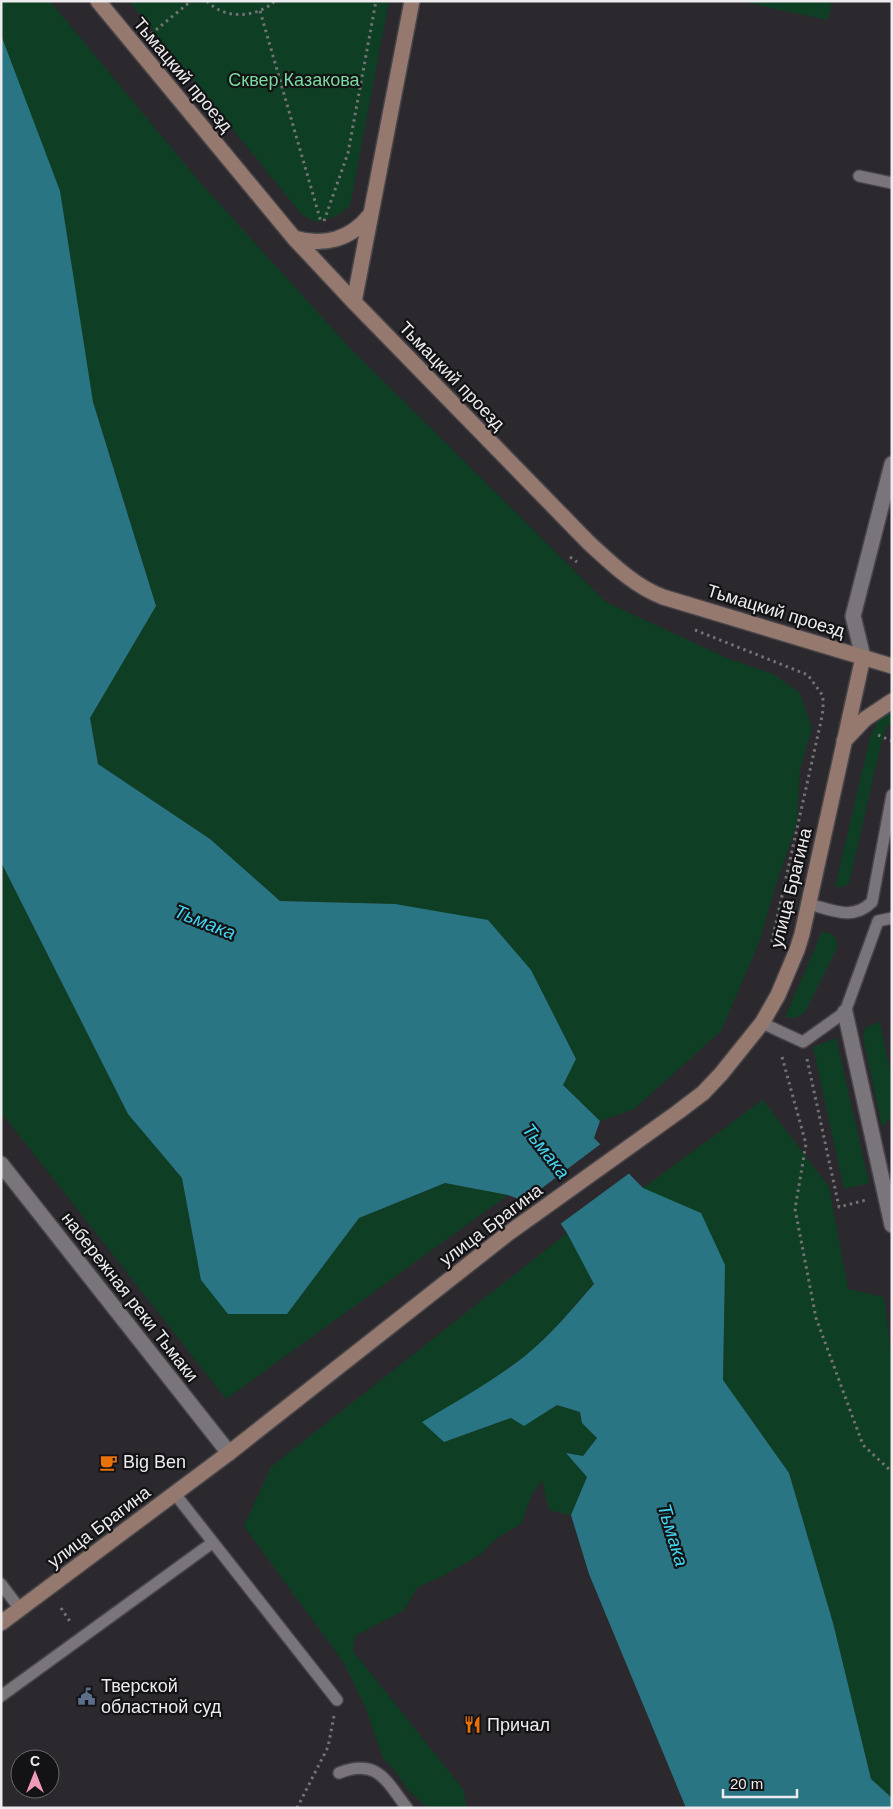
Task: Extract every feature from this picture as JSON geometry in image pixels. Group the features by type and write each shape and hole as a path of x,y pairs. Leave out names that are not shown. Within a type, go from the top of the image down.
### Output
{"main road":[{"name":"Тьмацкий проезд","path":"98,1 294,238 589,543 633,581 651,593 663,597 892,666"},
{"path":"354,302 412,1"},
{"path":"294,238 312,242 332,241 357,229 370,215"},
{"name":"улица Брагина","path":"1,1624 229,1453 506,1235 678,1112 703,1092 721,1074 762,1023 778,995 797,950 863,657"},
{"path":"843,742 865,719 892,701"}],"street":[{"path":"863,657 853,616 892,464"},
{"path":"845,1012 892,1225"},
{"name":"набережная реки Тьмаки","path":"1,1164 229,1453"}],"lane":[{"path":"859,176 892,183"},
{"path":"808,904 840,912 854,913 864,910 872,902 892,795"},
{"path":"762,1023 803,1042 845,1012 878,921 892,918"},
{"path":"175,1494 337,1700"},
{"path":"1,1696 212,1543"},
{"path":"1,1584 20,1609"},
{"path":"339,1773 353,1768 368,1769 380,1773 408,1808"}],"path":[{"path":"147,37 192,1"},
{"path":"207,1 221,11 247,15 260,11 275,1"},
{"path":"322,226 348,153 376,1"},
{"path":"260,11 322,226"},
{"path":"322,226 328,225"},
{"path":"570,557 585,568"},
{"path":"690,628 808,675 824,696 822,716 771,945"},
{"path":"803,1042 839,1206 886,1196"},
{"path":"782,1057 806,1144 795,1209 816,1318 863,1445 892,1472"},
{"path":"297,1808 328,1746 337,1700"}],"green space":[{"path":"1,1 50,1 198,180 349,347 606,602 729,659 773,674 800,693 812,728 800,769 797,824 776,884 760,940 721,1031 634,1109 600,1121 563,1085 576,1059 531,970 395,904 280,901 210,839 98,764 90,718 156,606 93,402 1,36"},
{"name":"Сквер Казакова","path":"129,1 389,1 350,206 336,216 317,222 302,215"},
{"path":"739,1 832,1 828,20"},
{"path":"892,711 892,724 887,726 882,740 849,883 844,886 835,887 870,738 879,718"},
{"path":"1,862 128,1114 182,1178 201,1280 287,1314 359,1218 445,1183 508,1195 226,1399 1,1112"},
{"path":"822,932 832,934 836,938 837,948 805,1012 795,1018 785,1017"},
{"path":"880,1022 892,1081 892,1116 882,1127 863,1037 865,1028"},
{"path":"836,1038 869,1183 844,1189 813,1047"},
{"path":"763,1100 829,1187 848,1289 884,1297 892,1364 892,1798 871,1780 833,1623 789,1473 723,1380 725,1265 643,1188"},
{"path":"567,1233 594,1283 557,1326 527,1355 483,1386 444,1442 511,1418 524,1425 557,1405 580,1412 582,1423 597,1438 583,1456 567,1454 587,1477 571,1515 549,1510 542,1480 532,1494 521,1524 497,1538 481,1554 441,1577 418,1587 403,1611 355,1636 353,1651 463,1789 467,1808 428,1808 408,1790 396,1772 383,1758 366,1709 344,1663 244,1526 271,1467"}],"water":[{"name":"Тьмака","path":"1,35 60,191 93,402 156,606 90,718 98,764 210,839 280,901 395,904 488,920 531,970 576,1059 563,1085 600,1121 594,1138 643,1188 701,1213 725,1265 723,1380 789,1473 833,1623 871,1779 892,1798 892,1808 686,1808 589,1574 571,1515 587,1477 566,1453 583,1456 597,1438 582,1423 580,1412 557,1405 524,1426 511,1418 444,1442 422,1422 488,1382 535,1348 594,1284 567,1233 553,1212 508,1195 445,1183 359,1218 287,1314 228,1314 201,1280 182,1178 128,1114 1,862"}],"pier":[{"path":"602,1143 631,1172 559,1225 551,1214 522,1203"}],"place":[{"name":"Big Ben","path":"109,1462"},
{"name":"Тверской областной суд","path":"87,1696"},
{"name":"Причал","path":"473,1725"}]}
